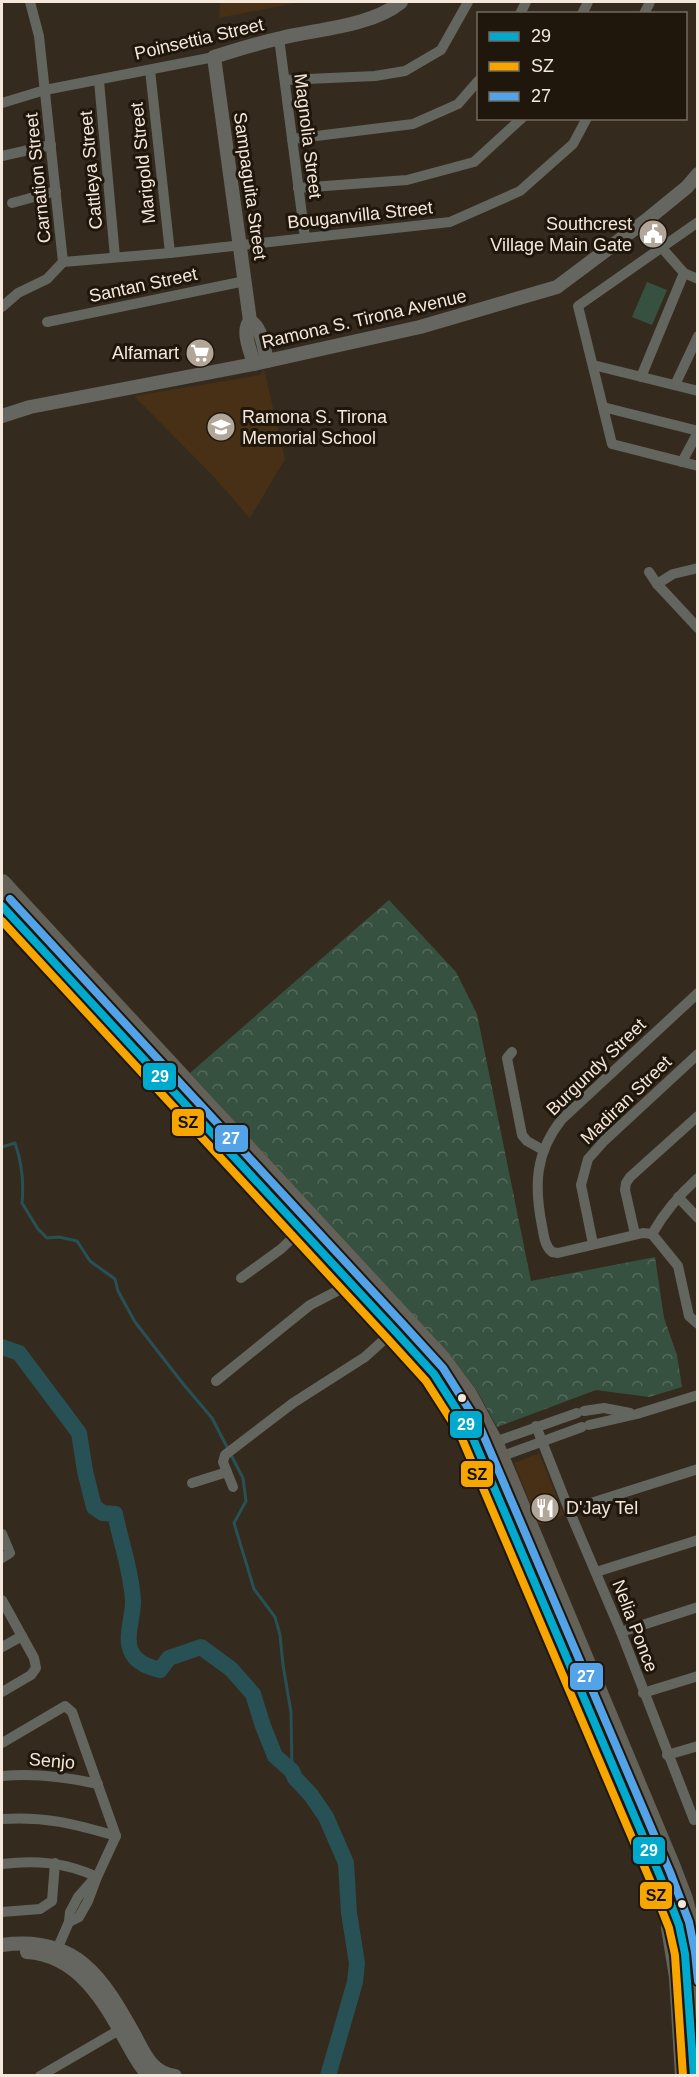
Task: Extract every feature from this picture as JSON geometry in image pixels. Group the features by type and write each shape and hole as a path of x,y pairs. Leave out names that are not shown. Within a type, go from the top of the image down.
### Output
{"highway":[{"path":"2,883 225,1136"},
{"path":"2,906 225,1136 400,1325 489,1453 671,1865 690,1920 698,1960"},
{"path":"489,1453 673,1908 687,1966 694,2076"}],"main road":[{"path":"673,1908 669,1928 677,1977 683,2076"}],"street":[{"name":"Carnation Street","path":"30,2 39,36 63,262"},
{"name":"Poinsettia Street","path":"2,103 45,90 214,57 279,38 356,21 388,12 400,2"},
{"path":"285,80 375,76 405,71 441,50 468,2"},
{"name":"Magnolia Street","path":"279,38 305,238"},
{"name":"Sampaguita Street","path":"214,57 250,321 258,328 261,362"},
{"name":"Marigold Street","path":"150,70 170,253"},
{"name":"Cattleya Street","path":"99,81 115,257"},
{"path":"292,139 413,124 458,104 477,82"},
{"path":"298,188 407,180 474,162 520,120"},
{"name":"Bouganvilla Street","path":"63,262 240,246 450,222 520,191 573,144 585,120"},
{"path":"2,156 51,145"},
{"name":"Ramona S. Tirona Avenue","path":"2,416 30,407 261,362 420,327 557,287 687,187 698,174"},
{"path":"12,203 56,191"},
{"path":"643,222 659,234 662,248 684,273 698,279"},
{"path":"696,226 578,306 612,444 698,466"},
{"path":"2,308 18,293 47,279 63,262"},
{"path":"641,377 684,273"},
{"name":"Santan Street","path":"47,322 245,281"},
{"path":"675,385 698,336"},
{"path":"593,365 698,390"},
{"path":"603,407 698,432 682,462"},
{"path":"657,584 673,574 698,568"},
{"path":"649,572 657,584 698,628"},
{"name":"Burgundy Street","path":"652,1234 635,1234 558,1253 552,1252 548,1248 537,1199 538,1176 543,1150 562,1119 698,993"},
{"path":"512,1052 507,1058 522,1135 527,1142 543,1150"},
{"name":"Madiran Street","path":"593,1244 581,1185 588,1159 604,1141 698,1054"},
{"path":"635,1234 625,1190 626,1183 698,1116"},
{"path":"698,1179 678,1197 660,1219 652,1234 678,1266 688,1316 698,1324"},
{"path":"678,1197 698,1218"},
{"path":"241,1278 281,1249 307,1224"},
{"path":"216,1381 310,1305 341,1289 354,1275"},
{"path":"233,1487 223,1462 229,1452 294,1403 365,1357 400,1325"},
{"path":"489,1453 542,1442 585,1426 637,1414 698,1395"},
{"path":"489,1453 536,1426 581,1412 604,1408 637,1414"},
{"name":"Nelia Ponce","path":"536,1426 621,1632 694,1820 698,1819"},
{"path":"569,1510 698,1469"},
{"path":"192,1483 227,1472"},
{"path":"2,1534 10,1554 2,1558"},
{"path":"596,1572 698,1540"},
{"path":"2,1601 34,1658 36,1668 31,1675 2,1692"},
{"path":"621,1632 698,1607"},
{"path":"2,1647 21,1636"},
{"path":"643,1693 698,1676"},
{"path":"2,1743 65,1706 72,1713 116,1836 97,1876 88,1902 79,1917 69,1922 55,1952"},
{"path":"668,1755 698,1746"},
{"name":"Senjo","path":"2,1776 25,1774 65,1776 98,1784"},
{"path":"2,1819 28,1817 63,1821 116,1836"},
{"path":"2,1864 28,1861 55,1863 97,1876"},
{"path":"2,1912 40,1909 52,1901 55,1863"},
{"path":"2,1945 37,1944 55,1952 99,1994 149,2062 162,2072 175,2076"},
{"path":"2,1954 55,1952"},
{"path":"40,2076 124,2027"},
{"path":"124,2027 140,2066 149,2076"}],"shaded area":[{"path":"220,2 301,2 219,18"},
{"name":"Ramona S. Tirona Memorial School","path":"264,369 285,459 250,518 213,476 134,396 260,375"},
{"path":"539,1453 564,1515 539,1525 514,1463"}],"green space":[{"path":"647,282 667,290 652,325 632,317"},
{"path":"389,900 456,972 477,1014 531,1281 655,1257 664,1318 677,1355 682,1387 649,1397 596,1390 497,1427 476,1389 453,1359 190,1073"}],"waterway":[{"path":"2,1147 15,1143 22,1173 22,1203 38,1229 47,1238 59,1237 77,1241 90,1261 115,1279 118,1291 135,1322 212,1418 228,1449"},
{"path":"2,1347 19,1353 79,1433 94,1507 103,1513 115,1514 132,1591 133,1608 129,1641 132,1653 144,1664 160,1670 169,1658 201,1647 231,1669 253,1694 275,1756 292,1771 326,1817 346,1863 349,1913 357,1963 355,1982 328,2076"},
{"path":"231,1455 243,1478 246,1501 234,1523 254,1589 275,1617 280,1635 291,1712 292,1771"}],"transit line":[{"name":"27","path":"10,899 443,1368 479,1425 670,1872 689,1922 698,1981"},
{"name":"29","path":"2,906 434,1374 469,1429 679,1925 685,1954 694,2076"},
{"name":"SZ","path":"2,921 426,1381 460,1434 669,1928 675,1955 683,2076"}],"place":[{"name":"Southcrest Village Main Gate","path":"653,234"},
{"name":"Alfamart","path":"200,353"},
{"name":"Ramona S. Tirona Memorial School","path":"221,427"},
{"name":"D'Jay Tel","path":"545,1508"}]}
